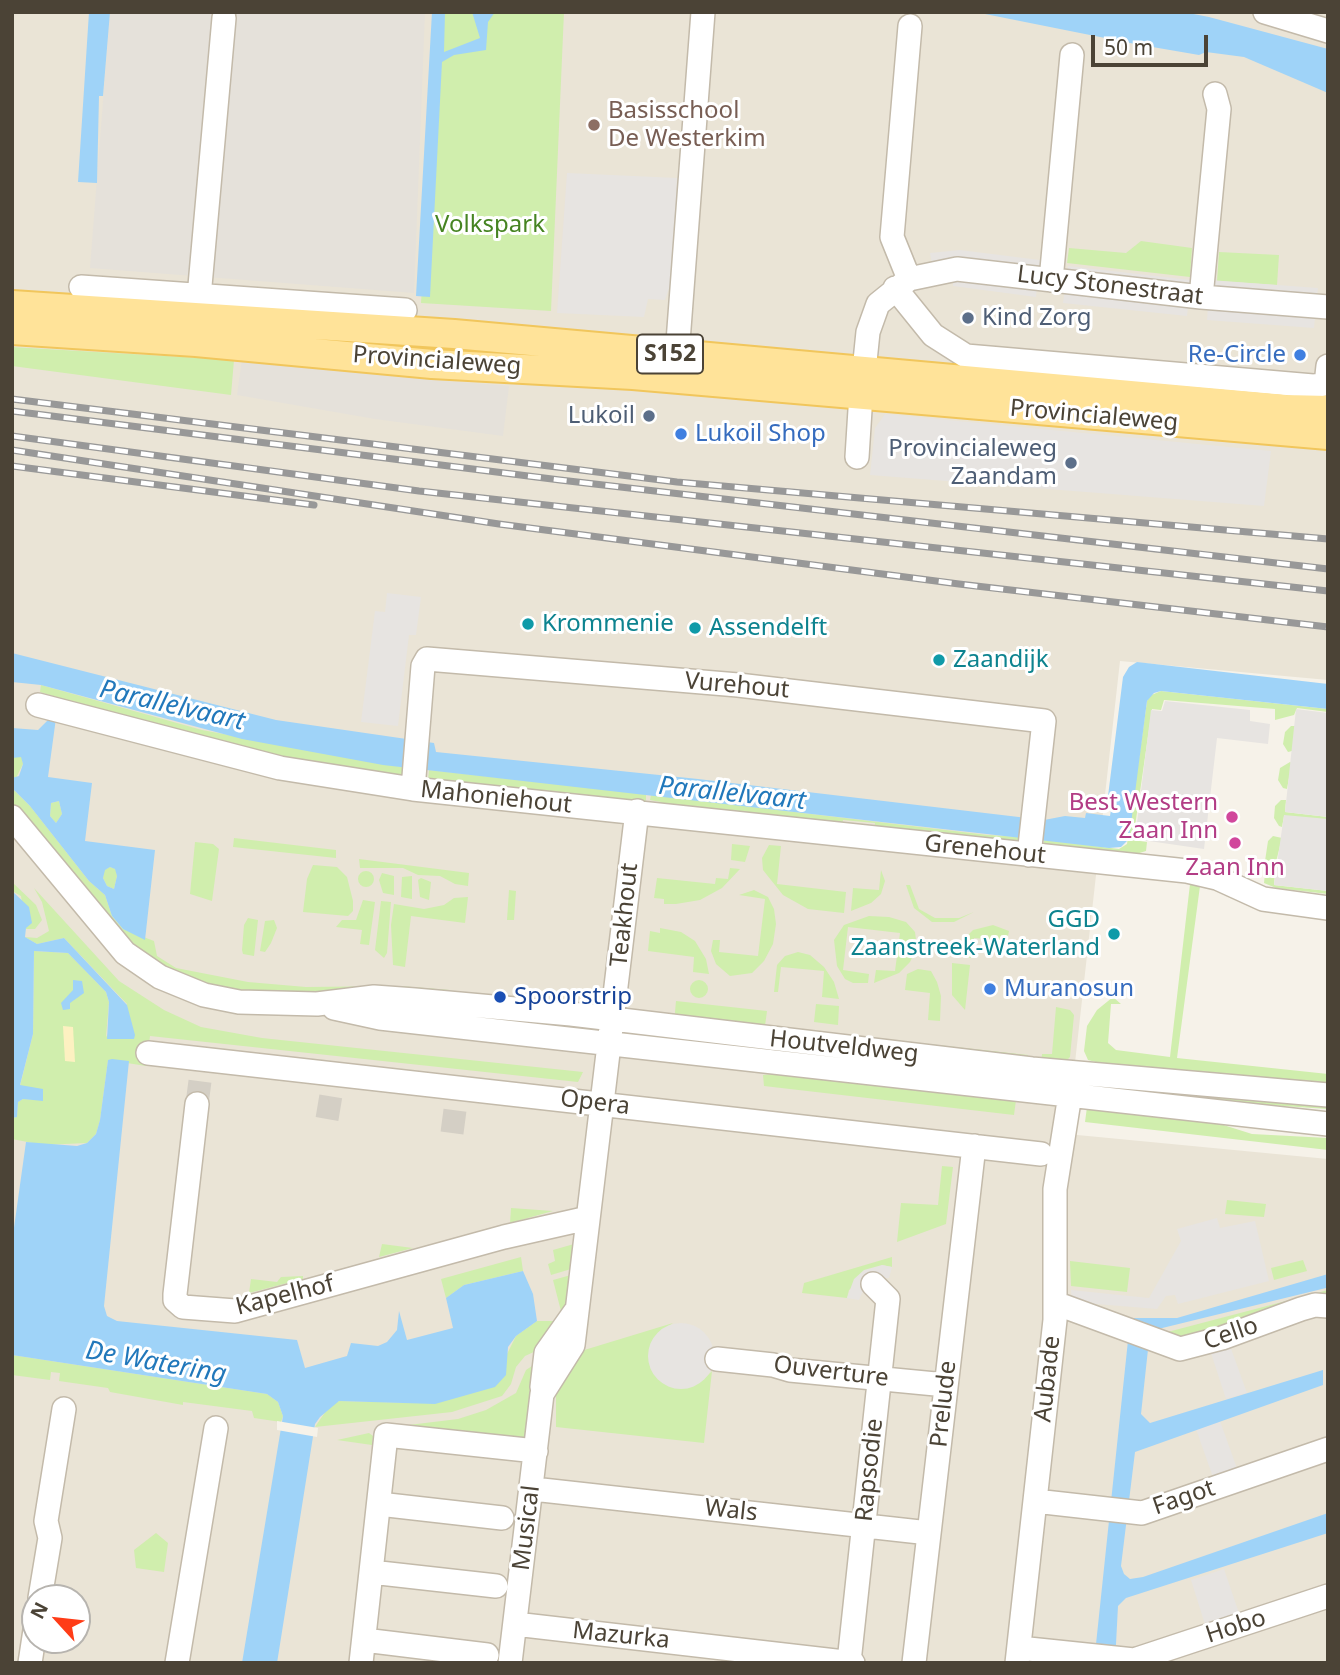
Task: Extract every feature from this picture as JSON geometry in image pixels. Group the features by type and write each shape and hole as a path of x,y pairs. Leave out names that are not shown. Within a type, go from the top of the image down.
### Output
{"main road":[{"name":"Provincialeweg","path":"12,305 454,334 676,366 862,383 1328,435"},
{"path":"405,310 413,317 454,334"},
{"name":"Provincialeweg","path":"12,330 198,318 432,363 676,366"},
{"path":"432,363 434,350 442,339 454,334"},
{"name":"Provincialeweg","path":"862,383 1285,409 1327,387"}],"street":[{"path":"676,366 703,12"},
{"path":"1265,12 1328,31"},
{"path":"198,318 224,18"},
{"name":"Provincialeweg","path":"910,26 892,237 902,284 933,335 966,356 1327,387"},
{"path":"1051,280 1072,55"},
{"path":"1202,297 1219,109 1215,94"},
{"name":"Lucy Stonestraat","path":"902,284 957,269 1202,297 1328,307"},
{"path":"857,457 862,383 870,325 878,304 902,284"},
{"name":"Provincialeweg","path":"81,287 198,318 405,310"},
{"name":"Vurehout","path":"413,781 423,666 427,659 738,685 1044,721 1030,850"},
{"name":"Mahoniehout","path":"38,705 231,765 280,768 355,789 413,781 637,811"},
{"name":"Grenehout","path":"637,811 1030,850 1187,871 1224,881 1263,899 1328,908"},
{"name":"Teakhout","path":"612,1031 637,811"},
{"name":"Houtveldweg","path":"12,817 125,953 160,977 204,995 240,1002 317,1004 374,997 1070,1096 1328,1124"},
{"name":"Houtveldweg","path":"612,1031 1328,1095"},
{"name":"Musical","path":"510,1663 533,1489 542,1394 573,1345 612,1031"},
{"name":"Opera","path":"148,1053 201,1070 603,1105 1041,1154"},
{"path":"1070,1096 1074,1071"},
{"name":"Aubade","path":"1018,1655 1055,1303 1055,1189 1063,1124 1070,1096"},
{"name":"Kapelhof","path":"197,1104 175,1294 175,1300 183,1307 235,1311 504,1237 588,1218"},
{"name":"Prelude","path":"914,1663 974,1146"},
{"name":"Rapsodie","path":"851,1662 888,1298 873,1284"},
{"name":"Cello","path":"1055,1303 1186,1349 1301,1309 1328,1306"},
{"name":"Ouverture","path":"717,1359 946,1385"},
{"path":"42,1584 50,1538 46,1521 64,1409"},
{"path":"177,1663 216,1427"},
{"path":"487,1655 363,1652 386,1435 536,1451"},
{"name":"Fagot","path":"1035,1501 1142,1513 1328,1448"},
{"name":"Wals","path":"533,1489 929,1533"},
{"path":"379,1504 502,1518"},
{"path":"371,1573 496,1586"},
{"name":"Hobo","path":"1018,1655 1091,1656 1134,1660 1328,1596"},
{"name":"Mazurka","path":"515,1624 851,1662"}],"shaded area":[{"path":"12,12 1328,12 1328,680 1120,661 1067,1134 1328,1159 1328,1663 12,1663"},
{"path":"110,12 425,12 414,293 90,268"},
{"path":"567,173 677,178 673,277 665,300 648,299 644,317 557,313"},
{"path":"960,250 1040,260 1036,297 953,286 954,264 932,264 930,253"},
{"path":"1068,266 1191,280 1187,316 1063,303"},
{"path":"1210,280 1318,288 1314,328 1207,320"},
{"path":"242,359 391,371 396,377 509,386 503,436 375,419 237,395"},
{"name":"Provincialeweg Zaandam","path":"885,414 1271,451 1264,506 870,475 875,428"},
{"path":"387,593 421,597 416,635 409,635 398,726 361,722 375,611 385,612"},
{"path":"1165,701 1250,710 1250,721 1270,724 1268,744 1217,738 1204,849 1135,839 1151,710 1162,711"},
{"path":"1296,709 1328,713 1328,817 1285,812"},
{"path":"1284,815 1328,819 1328,891 1274,885"},
{"path":"1217,1218 1220,1228 1255,1221 1269,1281 1178,1304 1175,1295 1166,1296 1157,1309 1072,1302 1071,1290 1149,1298 1181,1241 1177,1229"},
{"path":"882,1265 892,1267 889,1278 875,1278 865,1287 859,1300 847,1298 854,1279 864,1270"},
{"path":"681,1323 694,1325 704,1333 712,1343 712,1369 704,1379 694,1387 681,1389 668,1387 658,1379 650,1369 648,1356 650,1343 658,1333 668,1325"},
{"path":"1229,1343 1247,1393 1226,1399 1210,1350"},
{"path":"1220,1421 1239,1474 1215,1483 1196,1429"},
{"path":"1224,1569 1242,1622 1208,1634 1191,1580"}],"green space":[{"name":"Volkspark","path":"439,12 564,12 551,311 421,303"},
{"path":"1141,241 1192,248 1190,277 1067,263 1069,248 1126,253"},
{"path":"1219,252 1279,255 1277,285 1217,281"},
{"path":"12,347 234,360 231,395 12,366"},
{"path":"41,685 202,730 408,768 407,776 328,768 167,731 40,692"},
{"path":"1161,691 1328,709 1328,712 1297,708 1294,715 1275,720 1275,709 1164,700 1161,710 1152,709 1133,840 1147,842 1146,851 1133,855 1044,844 1044,840 1119,849 1127,844 1147,701 1149,696"},
{"path":"1291,726 1328,742 1288,752 1283,744 1285,732"},
{"path":"22,757 23,764 15,780 12,778 12,758"},
{"path":"1290,762 1328,782 1289,778 1287,789 1283,788 1278,780 1280,768"},
{"path":"429,770 646,794 646,800 643,805 428,781"},
{"path":"12,788 30,806 89,881 105,895 112,916 123,929 154,941 157,956 176,968 248,982 306,987 399,986 450,990 450,1000 234,991 202,986 142,956 12,806"},
{"path":"651,795 1021,837 1016,842 874,831 875,823 843,820 842,827 661,806 661,802 650,800"},
{"path":"1281,800 1286,800 1285,812 1328,817 1328,820 1284,816 1282,827 1279,826 1274,818 1275,806"},
{"path":"59,801 62,814 56,823 50,816 51,803"},
{"path":"1273,836 1282,838 1276,862 1265,861 1268,841"},
{"path":"234,838 336,850 336,858 233,847"},
{"path":"195,842 213,844 219,849 212,901 190,894"},
{"path":"732,844 750,846 745,862 731,860"},
{"path":"769,845 781,846 777,884 846,892 844,913 808,909 783,895 763,870 762,858"},
{"path":"359,859 469,873 468,886 455,884 440,876 418,875 403,868 360,868"},
{"path":"313,865 337,867 347,877 353,901 353,911 348,916 303,912 307,879"},
{"path":"110,867 116,869 114,889 107,886 103,878 104,870"},
{"path":"730,868 740,869 722,888 700,900 664,904 664,899 654,898 657,878 715,884 716,878 728,879"},
{"path":"881,870 885,881 881,894 871,903 851,911 853,888 879,890"},
{"path":"366,871 372,873 372,885 366,887 360,885 358,879 360,873"},
{"path":"382,873 394,876 394,895 383,893 379,880"},
{"path":"1265,873 1275,873 1274,885 1328,891 1328,894 1276,888 1264,883"},
{"path":"412,876 412,899 401,897 402,877"},
{"path":"421,878 431,882 429,900 420,897 418,880"},
{"path":"12,882 36,905 42,920 35,929 26,929 21,896 12,891"},
{"path":"1190,884 1200,886 1177,1058 1328,1074 1328,1086 1107,1065 1088,1060 1084,1051 1087,1026 1097,1010 1113,997 1121,1004 1111,1004 1108,1043 1116,1050 1170,1057"},
{"path":"906,885 910,885 919,909 935,918 959,918 974,912 954,922 932,922 914,908"},
{"path":"34,888 119,981 164,1010 201,1027 262,1038 583,1072 578,1082 150,1036 146,1066 108,1060 100,1120 96,1134 87,1143 43,1145 12,1139 12,1118 17,1117 18,1102 23,1099 43,1100 20,1086 33,1034 34,951 68,953 106,992 109,1002 106,1037 127,1004 64,938 37,944 25,937 37,938 49,931 42,902"},
{"path":"509,890 516,891 514,920 507,920"},
{"path":"754,890 768,897 774,909 776,924 773,944 764,961 752,973 730,976 716,964 711,951 713,940 720,940 719,952 758,956 765,899 739,895"},
{"path":"468,897 465,923 411,916 405,967 393,965 391,925 394,904 424,909 444,905 454,898"},
{"path":"363,900 375,902 369,945 360,944 362,930 336,927 342,920 356,920"},
{"path":"381,901 391,902 387,953 384,958 375,950"},
{"path":"869,916 889,917 906,922 915,932 917,947 910,962 899,973 874,983 876,970 895,971 900,933 848,927 843,970 869,974 868,983 853,983 845,979 837,966 834,940 844,925"},
{"path":"248,918 258,920 254,956 243,954 242,950 244,925"},
{"path":"274,920 277,928 271,943 265,952 260,951 265,921"},
{"path":"993,925 1009,931 1007,941 974,938 971,958 954,956 960,943 973,930"},
{"path":"660,928 681,932 695,941 706,959 709,974 693,972 694,957 648,951 650,931 660,933"},
{"path":"798,952 810,955 824,967 834,982 839,999 822,997 824,971 781,967 778,992 774,992 777,965 785,956"},
{"path":"952,963 970,965 965,1010 952,995"},
{"path":"918,969 931,971 937,982 941,996 940,1021 928,1020 930,993 905,990 907,974"},
{"path":"699,980 705,983 708,989 705,995 699,998 693,995 690,989 693,983"},
{"path":"676,1001 767,1011 765,1026 1028,1055 1027,1063 674,1023"},
{"path":"816,1004 839,1006 838,1025 814,1022"},
{"path":"1056,1007 1070,1010 1074,1015 1070,1057 1063,1064 1041,1064 1042,1054 1052,1054"},
{"path":"785,1073 1016,1100 1014,1115 764,1086 763,1075"},
{"path":"1090,1084 1328,1101 1328,1109 1253,1104 1225,1107 1089,1087"},
{"path":"1087,1107 1214,1122 1252,1134 1328,1138 1328,1150 1085,1122"},
{"path":"942,1166 953,1167 946,1224 897,1242 901,1203 938,1205"},
{"path":"1227,1200 1266,1204 1264,1217 1225,1214"},
{"path":"511,1208 553,1211 510,1223"},
{"path":"382,1244 413,1248 379,1257"},
{"path":"574,1244 571,1269 551,1275 548,1264 555,1261 553,1250"},
{"path":"521,1257 523,1271 464,1285 446,1298 441,1279"},
{"path":"892,1257 892,1267 882,1265 849,1290 847,1298 802,1293 804,1283"},
{"path":"1303,1260 1307,1271 1274,1280 1271,1268"},
{"path":"1070,1261 1130,1268 1127,1292 1071,1286"},
{"path":"571,1275 568,1305 562,1315 553,1280"},
{"path":"303,1276 303,1279 249,1293 251,1279 277,1282 281,1277"},
{"path":"1328,1290 1328,1298 1184,1344 1156,1335"},
{"path":"537,1321 556,1321 536,1351 525,1356 516,1367 511,1384 502,1396 452,1412 315,1427 330,1405 339,1401 416,1403 506,1356 516,1336"},
{"path":"673,1323 661,1331 703,1380 712,1371 704,1443 556,1427 556,1387 581,1351"},
{"path":"12,1355 267,1394 278,1402 283,1416 281,1422 254,1418 252,1411 183,1402 183,1405 110,1392 108,1388 59,1381 60,1373 51,1372 50,1380 12,1375"},
{"path":"535,1364 526,1434 522,1442 392,1427 458,1419 486,1410 516,1393 526,1370"},
{"path":"369,1433 373,1436 372,1445 337,1440"},
{"path":"156,1533 168,1543 164,1572 136,1568 134,1550"}],"sand":[{"path":"63,1026 73,1027 75,1062 65,1061"}],"water":[{"path":"89,12 110,12 103,96 99,96 97,183 78,182"},
{"path":"432,12 445,12 444,52 480,38 472,12 495,12 488,22 486,50 454,55 442,62 430,297 416,296"},
{"path":"975,12 1183,12 1209,17 1328,49 1328,93 1244,57 1206,52 1199,55"},
{"name":"Parallelvaart","path":"12,653 276,720 434,743 436,752 698,779 1044,820 1065,816 1085,818 1086,813 1110,816 1113,797 1108,796 1123,677 1129,667 1137,662 1328,684 1328,709 1161,691 1154,693 1147,701 1129,839 1121,847 1109,848 383,765 242,739 41,685 12,682"},
{"path":"50,718 56,718 48,777 92,783 85,841 155,850 145,940 123,929 112,916 105,895 89,881 30,806 12,788 12,778 19,776 23,764 21,757 12,758 12,728 38,730","holes":["59,801 62,814 56,823 50,816 51,803","110,867 115,869 117,876 114,889 107,886 103,878 105,870"]},
{"path":"12,891 29,907 32,923 26,928 25,937 37,944 64,938 127,1005 135,1035 134,1039 107,1039 109,1002 106,992 68,953 34,951 33,1034 20,1085 43,1089 43,1101 23,1099 18,1102 17,1117 12,1118"},
{"path":"73,980 82,981 84,993 70,1003 70,1009 63,1010 61,1003 73,990"},
{"name":"De Watering","path":"108,1060 129,1061 104,1306 107,1316 117,1321 297,1340 305,1368 347,1356 351,1343 378,1346 387,1342 397,1330 399,1311 407,1340 453,1328 446,1298 464,1285 523,1271 533,1294 537,1321 516,1336 508,1347 506,1375 495,1387 435,1404 339,1401 315,1424 277,1663 242,1663 283,1416 278,1402 267,1394 12,1355 12,1242 26,1142 77,1146 87,1143 96,1134"},
{"path":"1328,1274 1326,1288 1150,1331 1141,1414 1150,1423 1323,1370 1323,1385 1135,1452 1121,1566 1130,1579 1143,1577 1328,1513 1328,1533 1126,1598 1118,1606 1115,1663 1094,1663 1129,1331 1133,1318 1177,1318"}],"pier":[{"path":"277,1421 318,1428 317,1437 277,1430"}],"tunnel":[{"path":"197,1104 200,1081"},
{"path":"327,1119 331,1095"},
{"path":"452,1133 455,1110"}],"railway":[{"path":"12,399 677,482 1328,539"},
{"path":"12,411 560,480 1328,569"},
{"path":"12,436 419,491 1328,591"},
{"path":"12,450 499,524 959,584 1328,627"},
{"path":"12,466 314,505"}],"place":[{"name":"Basisschool De Westerkim","path":"594,125"},
{"name":"Kind Zorg","path":"968,318"},
{"name":"Re-Circle","path":"1300,355"},
{"name":"Lukoil","path":"649,416"},
{"name":"Lukoil Shop","path":"681,434"},
{"name":"Provincialeweg Zaandam","path":"1071,463"},
{"name":"Krommenie","path":"528,624"},
{"name":"Assendelft","path":"695,628"},
{"name":"Zaandijk","path":"939,660"},
{"name":"Best Western Zaan Inn","path":"1232,817"},
{"name":"Zaan Inn","path":"1235,843"},
{"name":"GGD Zaanstreek-Waterland","path":"1114,934"},
{"name":"Muranosun","path":"990,989"},
{"name":"Spoorstrip","path":"500,997"}]}
